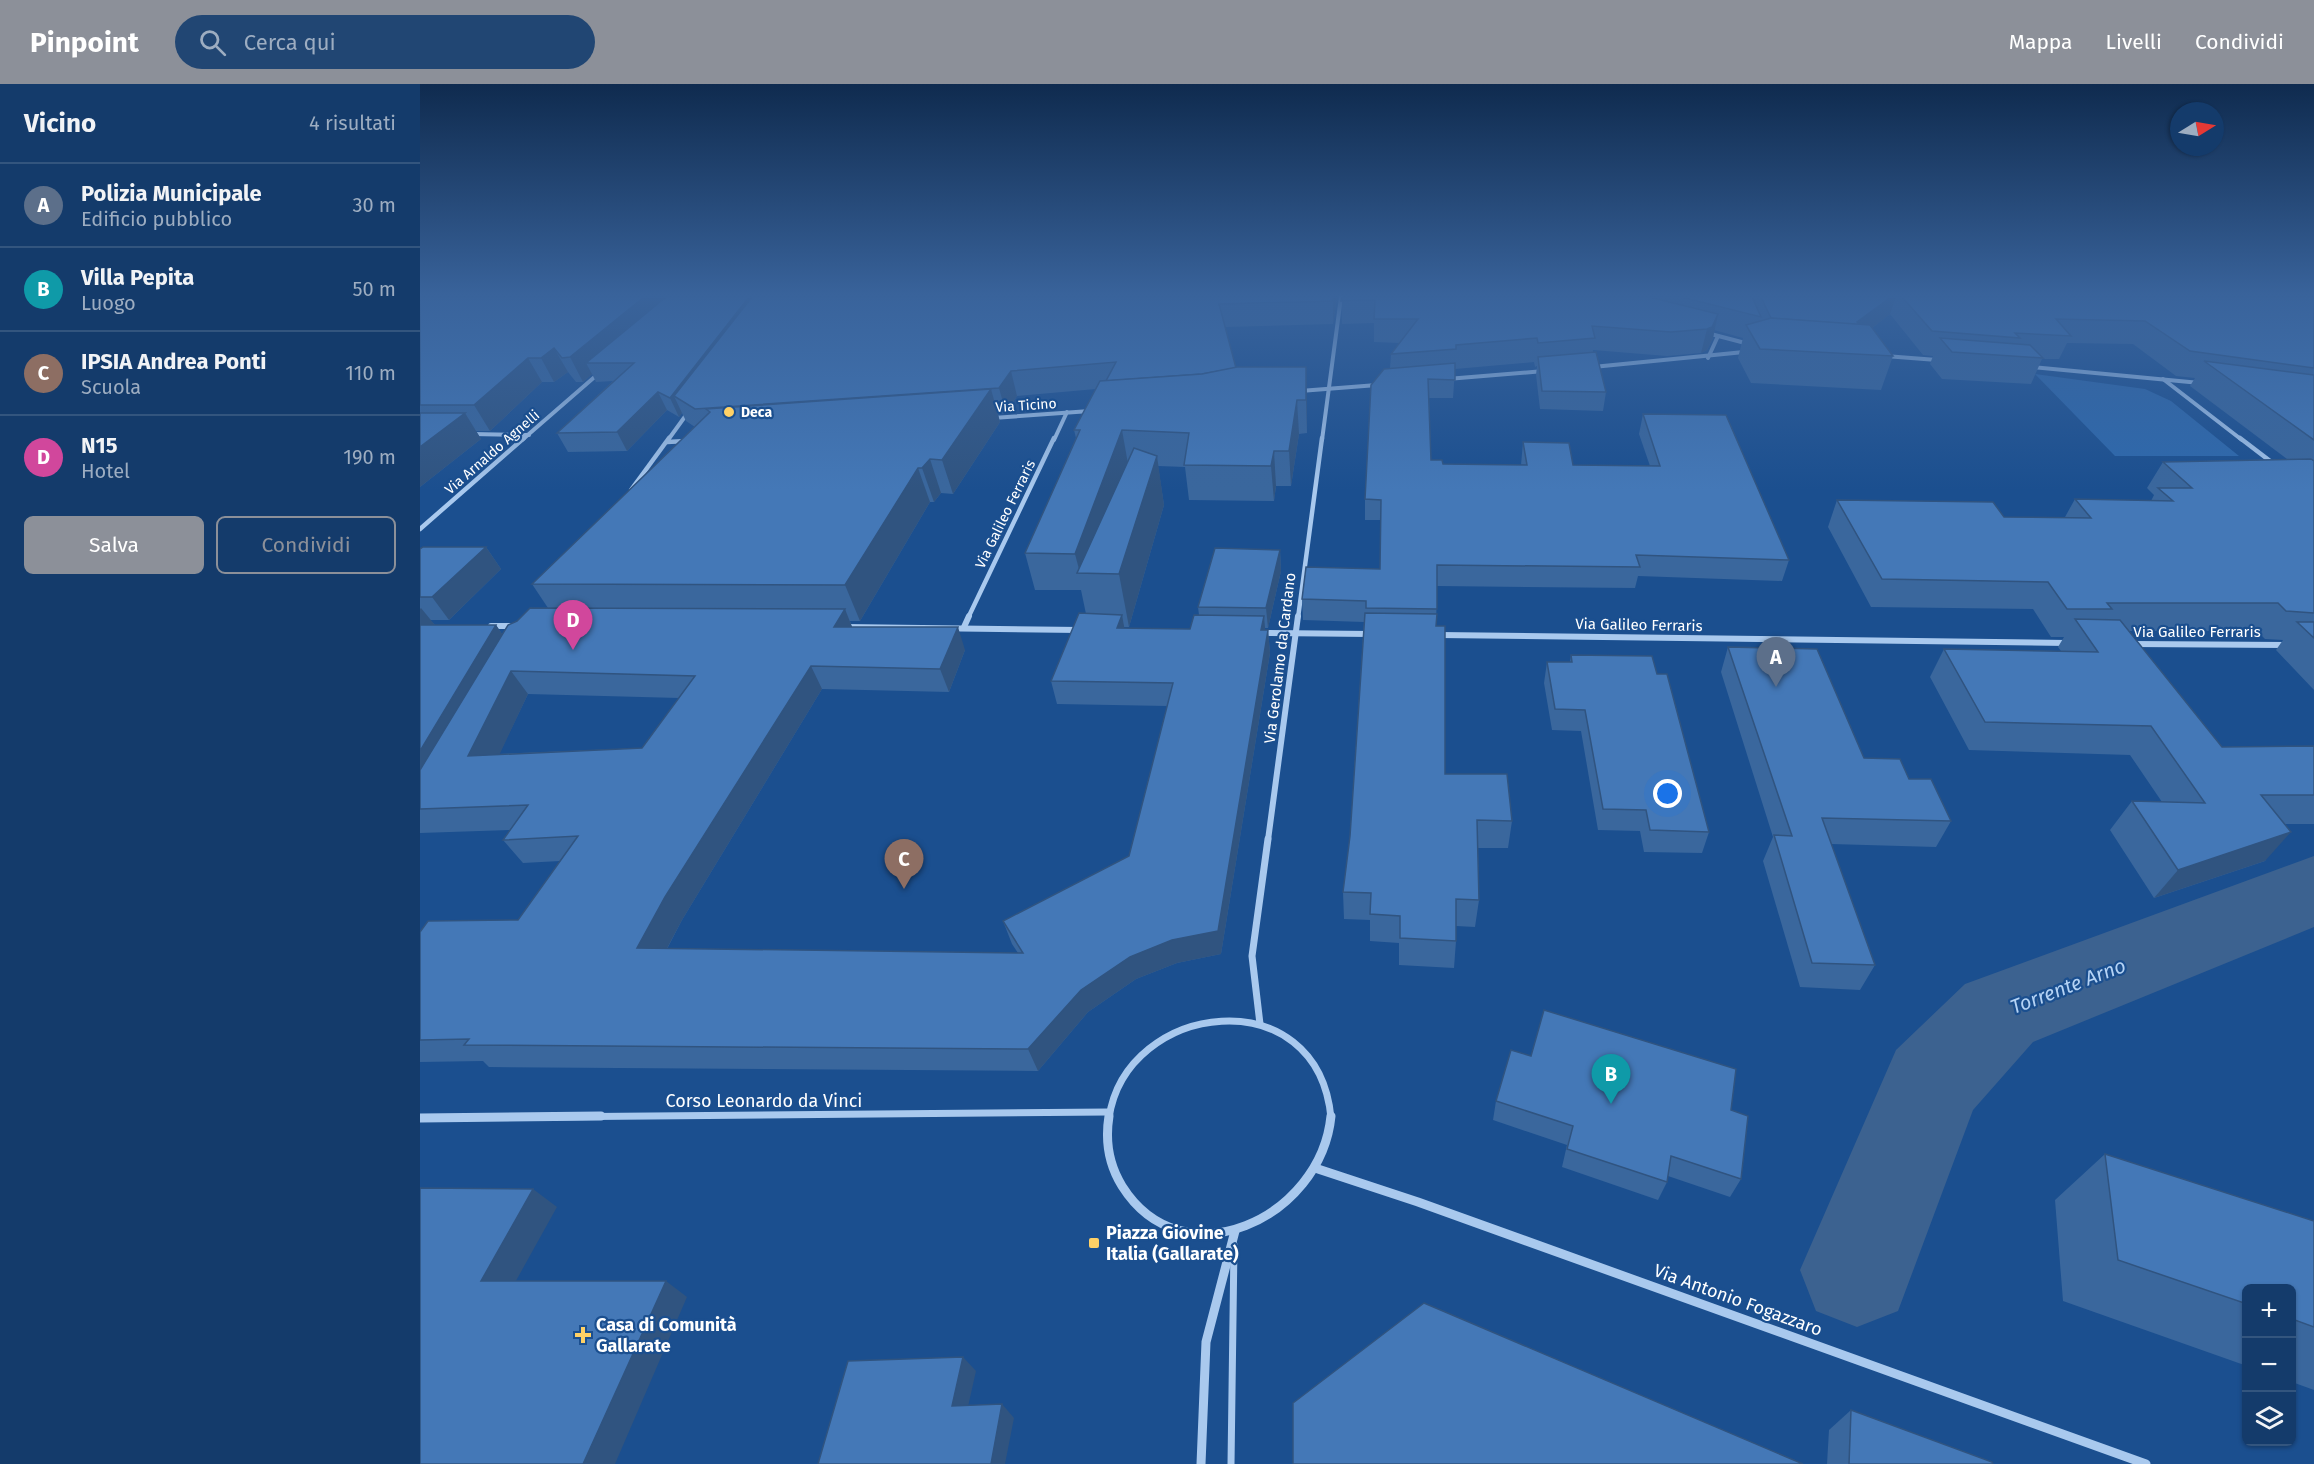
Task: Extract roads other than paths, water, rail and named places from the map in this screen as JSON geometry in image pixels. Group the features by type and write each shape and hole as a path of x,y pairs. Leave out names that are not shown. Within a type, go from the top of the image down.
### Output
{"street":[{"name":"Via Gerolamo da Cardano","path":"1260,1024 1252,956 1333,361"},
{"path":"1590,367 1663,361"},
{"path":"2020,366 2207,384"},
{"name":"Via Arnaldo Agnelli","path":"420,529 606,367"},
{"path":"1436,380 1555,370"},
{"path":"2163,378 2276,467"},
{"path":"1295,391 1389,384"},
{"path":"625,498 694,404"},
{"name":"Via Ticino","path":"986,418 1102,410"},
{"name":"Via Galileo Ferraris","path":"964,627 1067,412"},
{"path":"464,434 529,435"},
{"path":"667,442 691,441"},
{"path":"480,626 528,627"},
{"path":"835,627 1084,630"},
{"path":"1260,633 1378,634"},
{"name":"Via Galileo Ferraris","path":"1426,634 2070,643"},
{"name":"Via Galileo Ferraris","path":"2126,644 2290,645"},
{"path":"1223,1020 1260,1024 1287,1035 1308,1054 1324,1078 1332,1107 1332,1118 1330,1139 1318,1169 1283,1208 1234,1231 1189,1233 1149,1217 1120,1189 1106,1151 1108,1112 1125,1076 1152,1048 1185,1029 1223,1020"},
{"name":"Corso Leonardo da Vinci","path":"420,1118 1108,1112"},
{"name":"Via Antonio Fogazzaro","path":"1318,1169 1418,1202 2146,1464"},
{"path":"1201,1464 1206,1342 1234,1231"}],"lane":[{"path":"1231,1464 1234,1231"}],"waterway":[{"name":"Torrente Arno","path":"1857,1270 1932,1083 1999,1013 2314,890"}],"place":[{"name":"Deca","path":"729,412"},
{"name":"N15","path":"573,650"},
{"name":"Polizia Municipale","path":"1776,687"},
{"name":"IPSIA Andrea Ponti","path":"904,889"},
{"name":"Villa Pepita","path":"1611,1104"},
{"name":"Piazza Giovine Italia (Gallarate)","path":"1094,1243"},
{"name":"Casa di Comunità Gallarate","path":"583,1335"}]}
